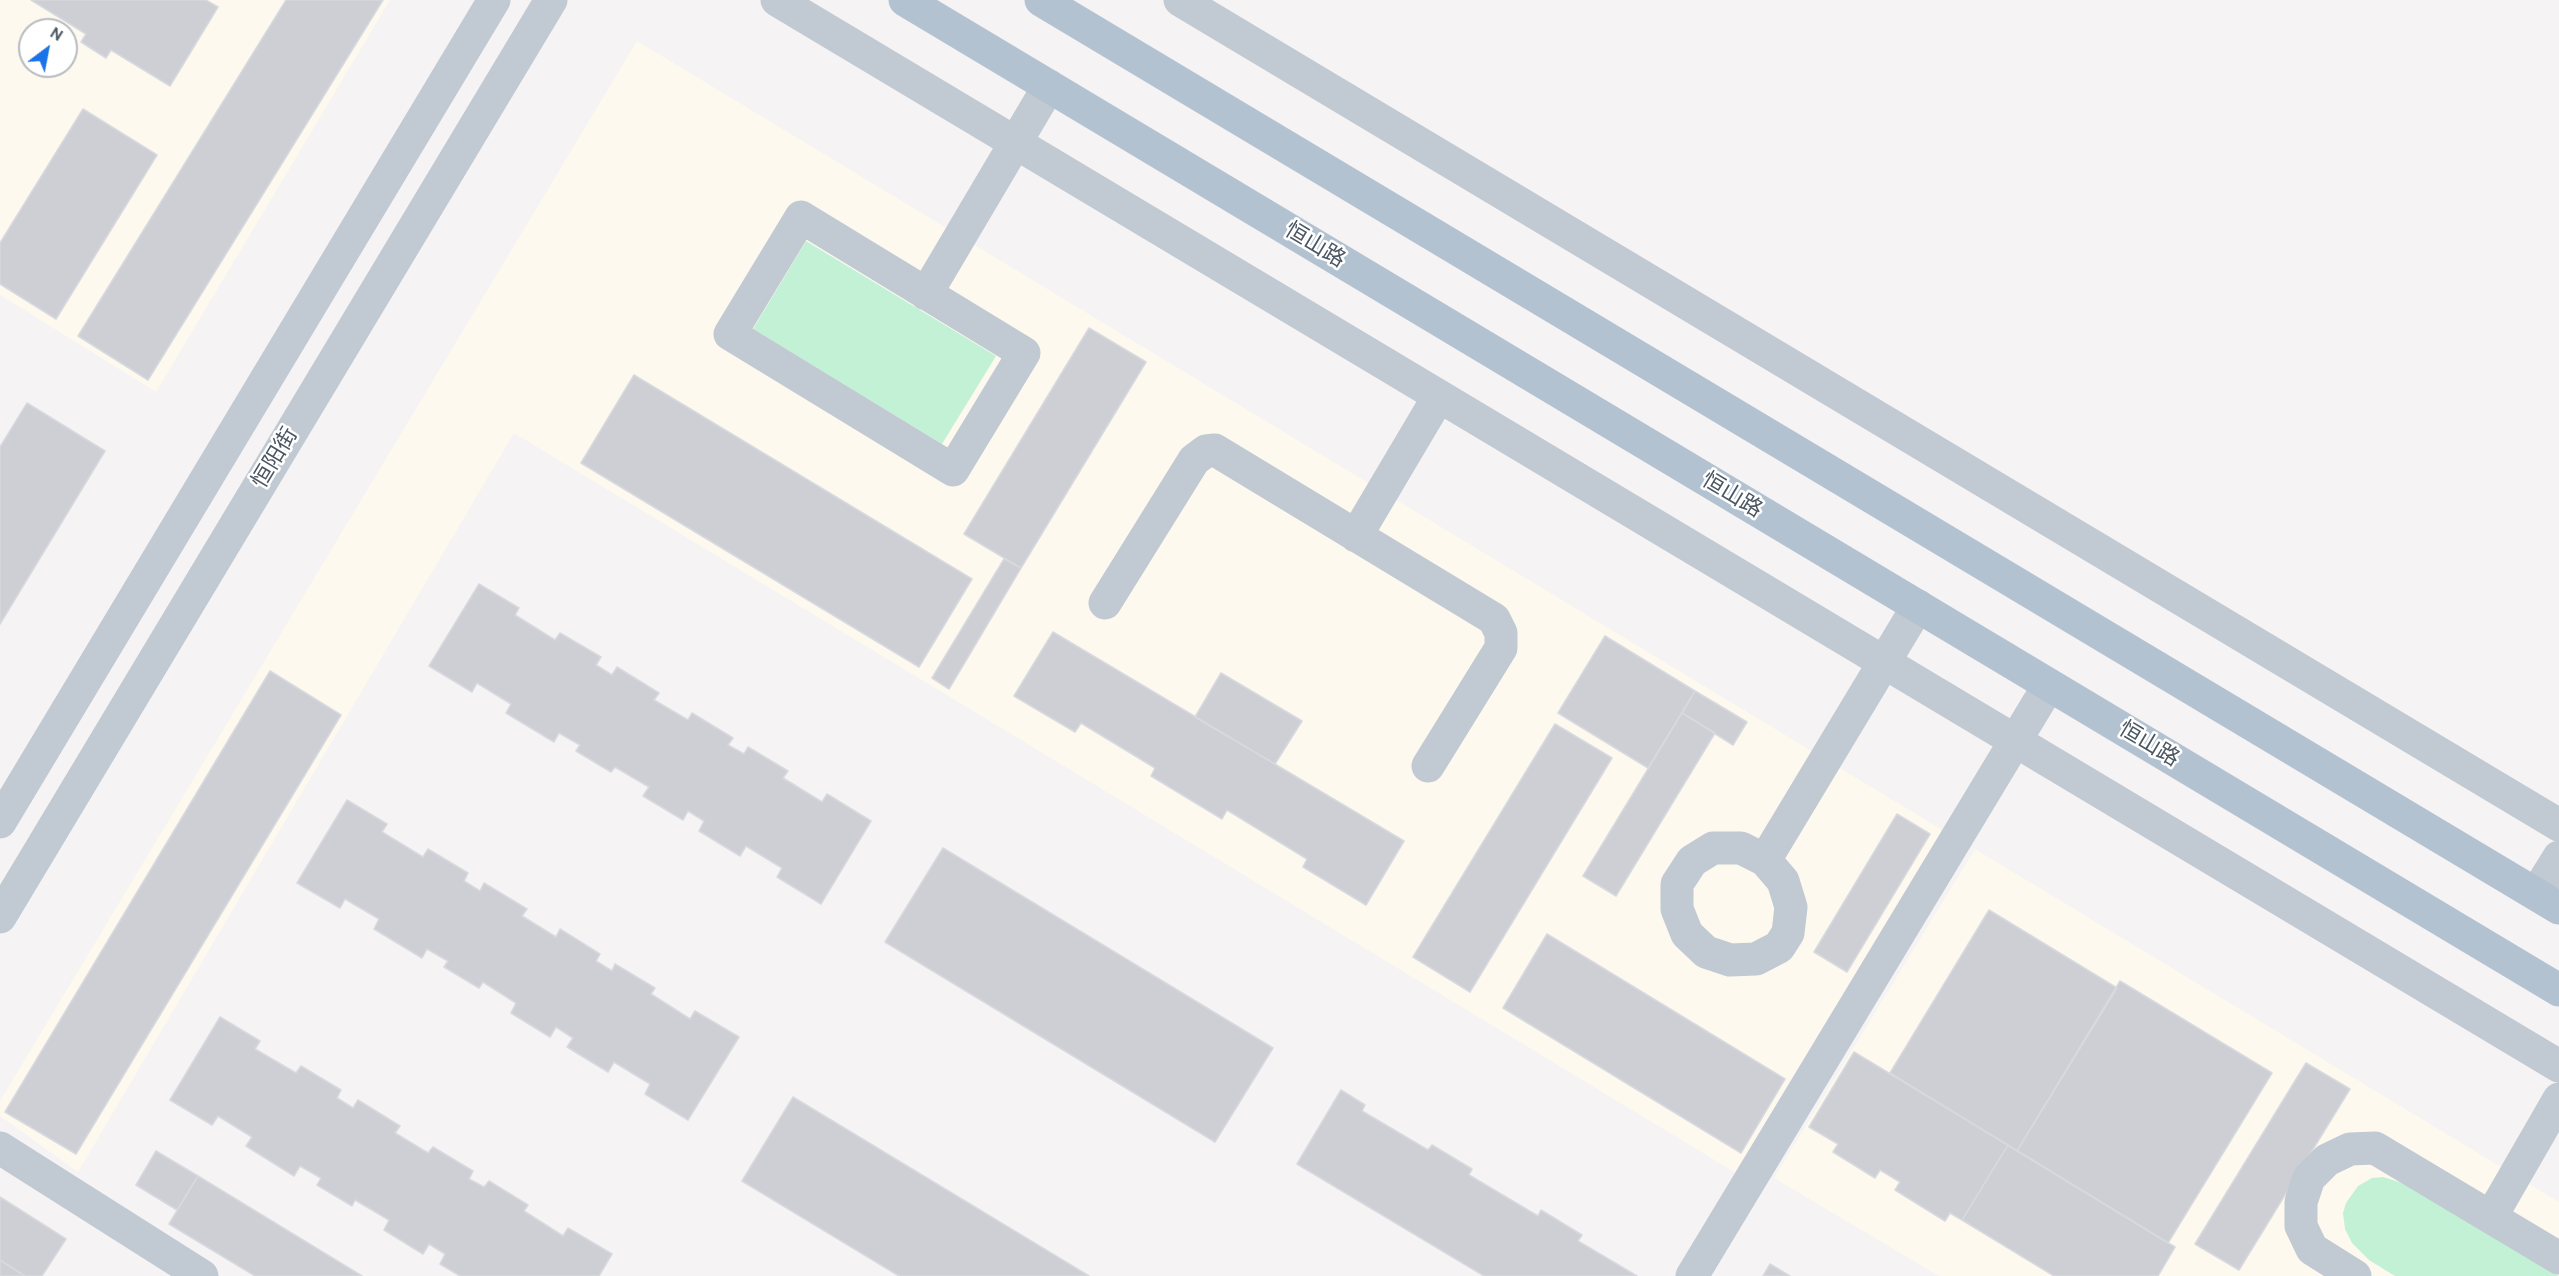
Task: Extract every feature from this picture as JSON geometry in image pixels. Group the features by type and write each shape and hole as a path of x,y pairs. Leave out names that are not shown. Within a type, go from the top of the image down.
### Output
{"main road":[{"name":"恒山路","path":"905,0 2559,990"},
{"path":"1041,0 2548,901"}],"street":[{"path":"0,822 494,0"},
{"name":"恒阳街","path":"0,917 551,0"},
{"path":"777,0 2559,1066"},
{"path":"1180,0 2559,825"},
{"path":"926,294 1014,142 1049,87"},
{"path":"801,218 926,294 1024,353 953,470 730,334 801,218"},
{"path":"1356,536 1439,396"},
{"path":"1105,603 1194,460 1206,451 1215,450 1494,619 1501,633 1501,648 1428,766"},
{"path":"1765,860 1918,606"},
{"path":"1692,1276 2049,685"},
{"path":"2548,901 2559,857"},
{"path":"2491,1217 2559,1099"},
{"path":"0,1148 202,1276"},
{"path":"2355,1276 2312,1249 2301,1226 2301,1202 2309,1178 2327,1160 2350,1149 2375,1148 2559,1258"}],"shaded area":[{"path":"0,0 390,0 156,392 0,295"},
{"path":"637,41 1944,831 1736,1173 514,433 78,1172 0,1116 0,1101"},
{"path":"1975,849 2559,1202 2559,1276 1939,1276 1774,1178"}],"green space":[{"path":"806,241 996,356 942,444 753,329"},
{"path":"2383,1177 2415,1187 2559,1276 2395,1276 2369,1260 2352,1243 2345,1229 2343,1213 2346,1203 2358,1186 2372,1178"}],"building":[{"path":"31,0 206,0 218,7 170,86 111,50 106,58 81,42 86,34 78,29 78,18 60,18"},
{"path":"286,0 383,0 148,380 78,336"},
{"path":"83,109 157,155 56,319 0,284 0,243"},
{"path":"1089,328 1146,362 1021,568 964,534"},
{"path":"634,375 972,579 919,667 581,463"},
{"path":"27,403 105,451 0,624 0,447"},
{"path":"1004,559 1021,568 949,689 932,678"},
{"path":"479,584 519,608 515,615 555,640 560,633 601,657 596,665 612,675 617,667 659,693 654,700 688,720 692,713 733,738 728,745 744,754 748,747 788,771 783,778 822,802 827,794 871,821 821,904 777,877 782,868 746,846 740,856 699,831 704,821 688,811 683,820 643,796 649,787 615,767 611,772 576,751 580,745 559,733 554,742 506,713 511,704 477,683 472,692 429,666"},
{"path":"1053,632 1404,841 1366,905 1303,867 1307,859 1227,810 1222,819 1151,776 1155,768 1081,723 1075,732 1014,696"},
{"path":"1605,636 1695,691 1648,768 1558,713"},
{"path":"270,671 341,715 76,1154 5,1112"},
{"path":"1221,673 1302,721 1275,764 1195,717"},
{"path":"1695,691 1747,722 1733,745 1682,713"},
{"path":"1682,713 1715,733 1616,896 1583,876"},
{"path":"1555,724 1612,758 1470,992 1413,957"},
{"path":"347,800 387,824 382,832 423,857 428,849 468,873 464,881 480,891 484,883 527,909 522,916 556,937 560,929 600,954 596,961 612,971 615,964 655,988 651,994 690,1019 695,1011 739,1037 688,1120 645,1094 650,1084 614,1062 608,1072 567,1047 573,1038 556,1027 550,1037 511,1013 516,1003 483,982 479,988 444,967 448,961 427,949 422,958 374,929 379,919 345,899 340,908 297,883"},
{"path":"1897,814 1930,834 1847,972 1814,952"},
{"path":"943,848 1273,1048 1215,1142 885,942"},
{"path":"1989,910 2117,988 2017,1151 1890,1073"},
{"path":"1547,934 1785,1079 1741,1153 1503,1008"},
{"path":"2120,981 2272,1073 2168,1243 2017,1151"},
{"path":"220,1017 260,1041 255,1049 296,1073 301,1066 341,1090 337,1098 353,1108 358,1100 400,1126 395,1133 428,1153 433,1147 473,1171 469,1179 484,1187 489,1181 528,1205 524,1211 563,1236 568,1228 612,1254 599,1276 460,1276 440,1264 445,1254 429,1244 423,1254 384,1230 389,1220 355,1200 352,1206 317,1185 321,1178 300,1166 294,1176 246,1146 252,1137 218,1116 212,1125 170,1100"},
{"path":"1854,1052 2008,1145 1962,1220 1950,1213 1945,1221 1895,1190 1900,1182 1880,1170 1875,1178 1833,1152 1838,1144 1809,1127"},
{"path":"2306,1063 2350,1089 2239,1270 2195,1244"},
{"path":"1341,1090 1365,1105 1362,1111 1428,1150 1432,1145 1472,1169 1469,1175 1538,1216 1541,1210 1582,1235 1578,1241 1637,1276 1484,1276 1297,1164"},
{"path":"793,1097 1089,1276 899,1276 742,1181"},
{"path":"2008,1145 2175,1247 2158,1276 2054,1276 1962,1220"},
{"path":"156,1151 198,1176 177,1210 136,1185"},
{"path":"198,1176 362,1276 255,1276 169,1224"},
{"path":"0,1197 66,1239 42,1276 25,1276 0,1260"},
{"path":"0,1260 23,1275 0,1276"},
{"path":"1770,1264 1790,1276 1763,1276"}]}
